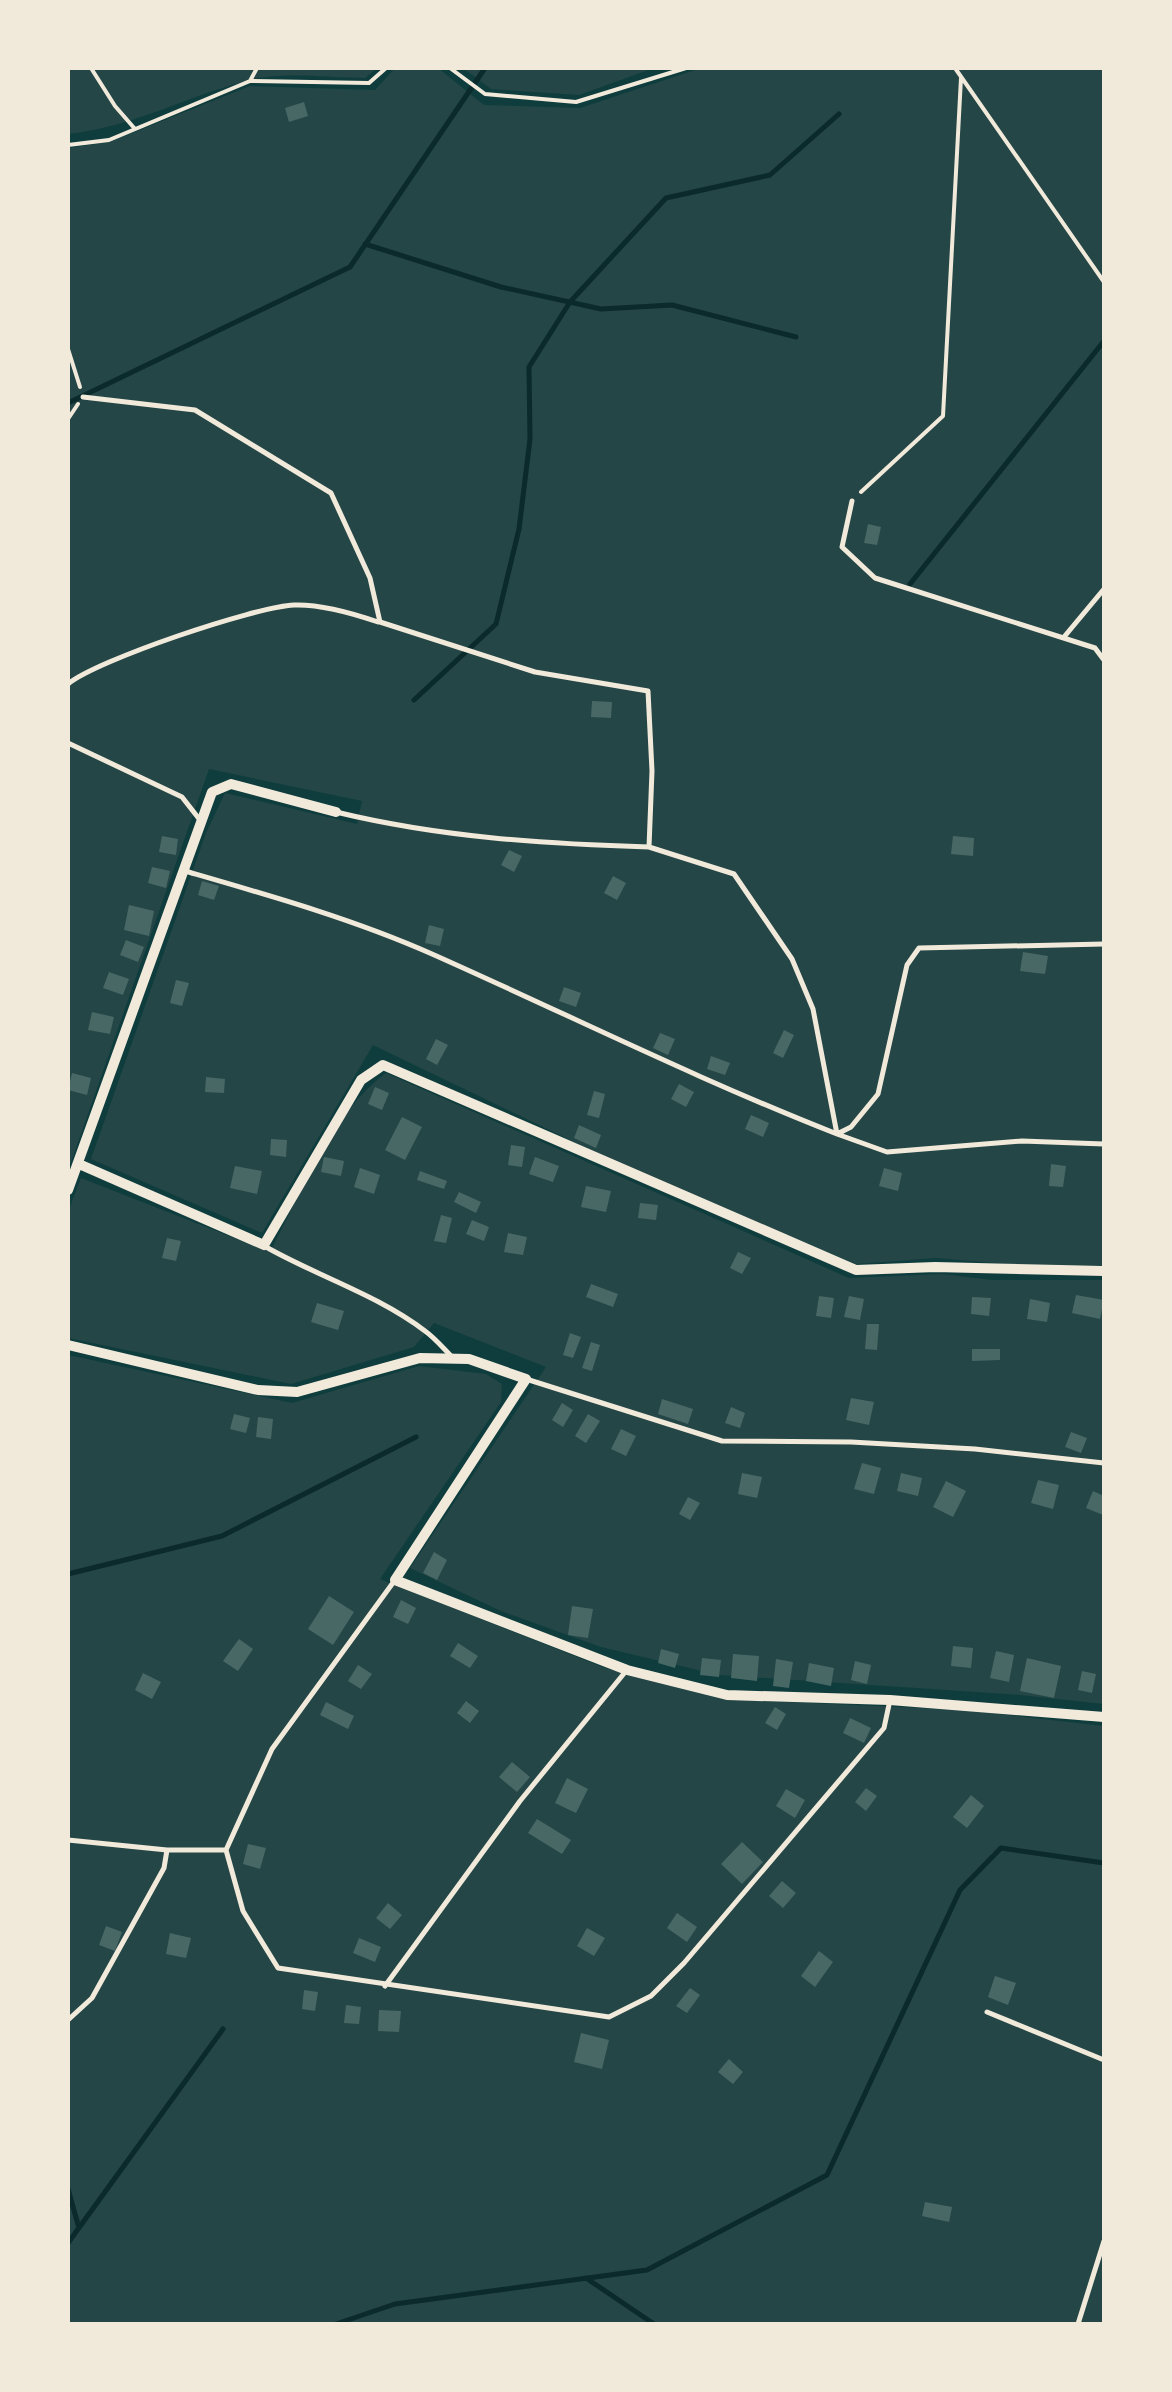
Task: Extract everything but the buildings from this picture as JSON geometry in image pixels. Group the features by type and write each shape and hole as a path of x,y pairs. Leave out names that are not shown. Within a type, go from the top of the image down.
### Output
{"street":[{"path":"68,1190 212,792 231,784 336,812"},
{"path":"79,1164 264,1245 361,1080 383,1065 856,1270 936,1267 1104,1272"},
{"path":"68,1345 258,1390 298,1392 420,1358 469,1360 526,1378 394,1580 626,1670 727,1694 890,1700 1104,1717"}],"lane":[{"path":"83,397 195,410 331,492 370,578 380,622"},
{"path":"852,501 842,547 875,578 1064,637 1094,648 1104,660"},
{"path":"1064,637 1104,589"},
{"path":"68,684 148,648 231,619 294,605 345,611 535,672 648,692 652,771 649,847"},
{"path":"68,744 182,797 200,820"},
{"path":"336,812 384,824 472,837 649,847 734,874 792,960 813,1009 836,1134"},
{"path":"182,870 276,898 429,952 725,1090 887,1152 1022,1142 1104,1144"},
{"path":"836,1134 851,1127 878,1094 907,965 919,948 1104,944"},
{"path":"68,1170 79,1164"},
{"path":"264,1245 425,1331 454,1359"},
{"path":"526,1378 722,1441 887,1444 1104,1463"},
{"path":"394,1580 272,1748 226,1850 243,1911 278,1968 609,2017 651,1996 754,1882 884,1728 890,1700"},
{"path":"385,1986 520,1802 626,1670"},
{"path":"68,1840 167,1850 226,1850"},
{"path":"68,2020 92,1998 164,1868 167,1850"},
{"path":"987,2012 1104,2060"},
{"path":"1078,2324 1104,2241"}],"path":[{"path":"92,68 115,106 136,130"},
{"path":"250,81 257,68"},
{"path":"68,145 109,140 250,81 369,83 386,68"},
{"path":"450,68 485,94 576,102 686,68"},
{"path":"955,68 1104,282"},
{"path":"852,501 943,416 961,78"},
{"path":"68,349 83,397 68,420"}],"shaded area":[{"path":"68,68 377,68 365,78 255,79 141,117 68,134"},
{"path":"395,68 438,68 484,105 580,108 701,68 1104,68 1104,1265 1042,1267 936,1258 856,1264 624,1166 373,1045 262,1233 91,1159 206,833 225,793 357,824 362,801 209,769 68,1171 68,148 110,142 250,86 375,90"},
{"path":"463,68 654,68 579,95 491,89"},
{"path":"386,1073 849,1278 943,1274 992,1280 1104,1280 1104,1704 719,1675 601,1647 501,1611 410,1568 546,1367 434,1323 414,1347 291,1384 68,1338 68,1212 81,1178 270,1252 334,1131 349,1109"},
{"path":"68,1355 292,1403 419,1366 486,1374 502,1384 501,1402 380,1579 605,1668 722,1699 963,1710 1104,1726 1104,2324 68,2324"}],"waterway":[{"path":"68,403 350,267 485,68"},
{"path":"414,700 496,624 519,529 530,439 529,367 570,302 666,198 770,175 839,114"},
{"path":"365,244 501,287 601,309 672,305 796,337"},
{"path":"910,584 1104,341"},
{"path":"68,1574 222,1536 416,1437"},
{"path":"336,2324 395,2304 647,2270 827,2175 960,1890 1001,1848 1104,1863"},
{"path":"68,2243 223,2029"},
{"path":"68,2189 79,2228"},
{"path":"586,2278 654,2324"}]}
